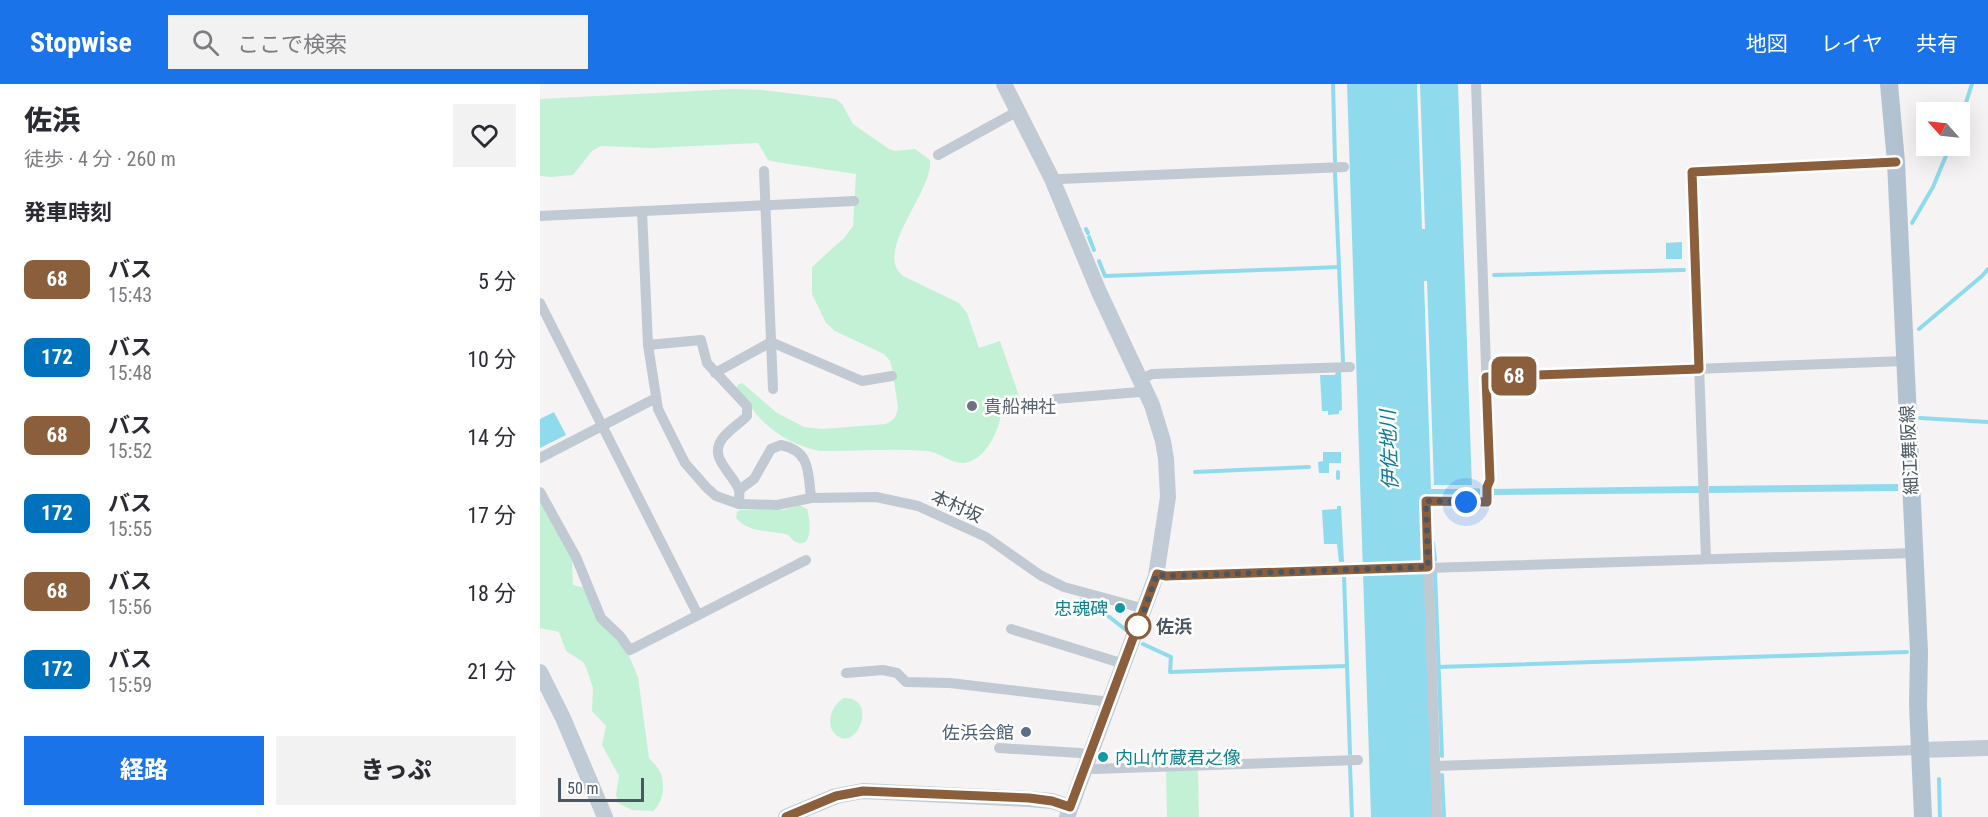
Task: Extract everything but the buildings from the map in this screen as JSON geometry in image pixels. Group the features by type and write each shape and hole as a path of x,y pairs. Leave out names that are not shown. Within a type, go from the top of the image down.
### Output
{"main road":[{"name":"細江舞阪線","path":"1889,84 1896,162 1914,553 1923,817"}],"street":[{"path":"786,817 836,796 863,791 1029,798 1052,801 1068,812 1157,574 1166,516 1168,478 1158,423 1053,182 1004,84"},
{"path":"1437,817 1426,501 1487,502 1487,487 1490,480 1476,84"},
{"path":"938,155 1017,111"},
{"path":"1706,559 1692,171 1896,162"},
{"path":"1053,182 1060,178 1344,167"},
{"path":"764,171 773,389"},
{"path":"540,216 854,201"},
{"path":"642,211 648,345 656,398 661,415 692,471 716,496 739,504 739,490 724,468 718,447 725,436 747,416 747,406 707,363 701,340 648,345"},
{"path":"540,303 698,615"},
{"path":"715,373 771,342"},
{"path":"771,342 862,381 892,376"},
{"path":"1486,377 1905,362"},
{"path":"1055,399 1139,392 1152,374 1350,368"},
{"path":"540,458 656,398"},
{"path":"739,490 754,479 771,449 781,445 794,450 805,459 811,498"},
{"path":"540,492 576,557 602,618 630,650 806,560"},
{"name":"本村坂","path":"739,504 783,505 811,498 882,498 923,508 986,537 1051,581 1070,589 1145,609"},
{"path":"1157,574 1166,576 1914,553"},
{"path":"1011,629 1124,664"},
{"path":"846,673 879,669 897,673 906,682 950,683 1102,701 1109,704"},
{"path":"540,672 563,718 605,817"},
{"path":"999,748 1080,753 1094,769 1358,760"},
{"path":"1435,766 1988,748"}],"green space":[{"path":"733,89 762,90 836,99 842,104 853,124 889,149 895,151 915,149 930,160 929,173 923,188 899,237 895,252 895,265 903,276 959,303 967,313 979,348 1000,341 1020,399 1002,400 998,427 989,445 977,458 969,462 958,463 926,451 820,451 811,449 794,443 771,428 758,416 737,389 737,385 742,383 777,413 804,427 823,429 886,424 896,415 898,407 890,361 884,354 835,331 826,323 812,294 812,267 844,238 853,226 856,174 768,160 758,143 652,148 601,146 592,151 573,175 540,176 540,99"},
{"path":"540,499 572,559 573,585 585,588 606,629 627,651 638,677 649,758 660,772 663,784 661,799 653,811 632,810 618,803 616,794 619,776 602,745 606,726 592,711 593,688 586,667 583,662 566,651 559,632 540,628"},
{"path":"799,505 807,509 810,525 808,537 802,543 794,541 787,535 752,529 736,518 740,510 784,510"},
{"path":"844,698 854,700 860,705 862,713 858,729 846,738 834,733 830,723 832,711"},
{"path":"1198,770 1199,817 1167,817 1166,771"}],"water":[{"name":"伊佐地川","path":"1347,84 1458,84 1472,488 1483,489 1483,496 1422,497 1433,817 1371,817"},
{"path":"1682,242 1682,259 1666,259 1666,243"},
{"path":"1336,372 1341,372 1342,410 1339,414 1328,415 1328,411 1322,411 1320,375 1335,375"},
{"path":"554,412 566,435 540,448 540,419"},
{"path":"1323,452 1341,452 1341,463 1329,463 1329,473 1319,473 1318,462 1323,461"},
{"path":"1898,484 1898,491 1709,493 1709,486"},
{"path":"1699,486 1699,493 1491,495 1491,489"},
{"path":"1337,506 1341,506 1344,562 1339,562 1337,544 1324,544 1322,510 1337,509"}],"pier":[{"path":"1417,84 1420,84 1425,229 1422,229"},
{"path":"1424,281 1427,281 1434,485 1472,485 1472,489 1431,489"}],"waterway":[{"path":"1333,84 1335,161"},
{"path":"1966,102 1972,84"},
{"path":"1912,223 1933,187 1946,156"},
{"path":"1335,173 1343,361"},
{"path":"1086,229 1088,233"},
{"path":"1089,237 1094,250"},
{"path":"1099,261 1105,276 1339,267"},
{"path":"1919,329 1988,269"},
{"path":"1494,275 1684,270"},
{"path":"1920,418 1988,422"},
{"path":"1195,472 1309,467"},
{"path":"1338,472 1338,478"},
{"path":"1433,543 1435,560"},
{"path":"1435,572 1442,756"},
{"path":"1344,576 1350,754"},
{"path":"1081,600 1103,612 1126,630"},
{"path":"1143,644 1171,657 1170,672 1347,666"},
{"path":"1438,667 1907,652"},
{"path":"1350,766 1352,817"},
{"path":"1442,775 1444,817"},
{"path":"1939,779 1940,817"}],"bus line":[{"name":"68","path":"786,817 836,796 863,791 1029,798 1052,801 1070,807 1157,574 1166,576 1428,567 1426,501 1487,502 1487,487 1490,480 1486,377 1699,369 1692,172 1896,162"}],"place":[{"name":"貴船神社","path":"972,406"},
{"name":"忠魂碑","path":"1120,608"},
{"name":"佐浜","path":"1138,626"},
{"name":"佐浜会館","path":"1026,732"},
{"name":"内山竹蔵君之像","path":"1103,757"}],"route":[{"path":"1138,626 1138,628 1157,574 1166,576 1428,567 1426,501 1466,502"}]}
